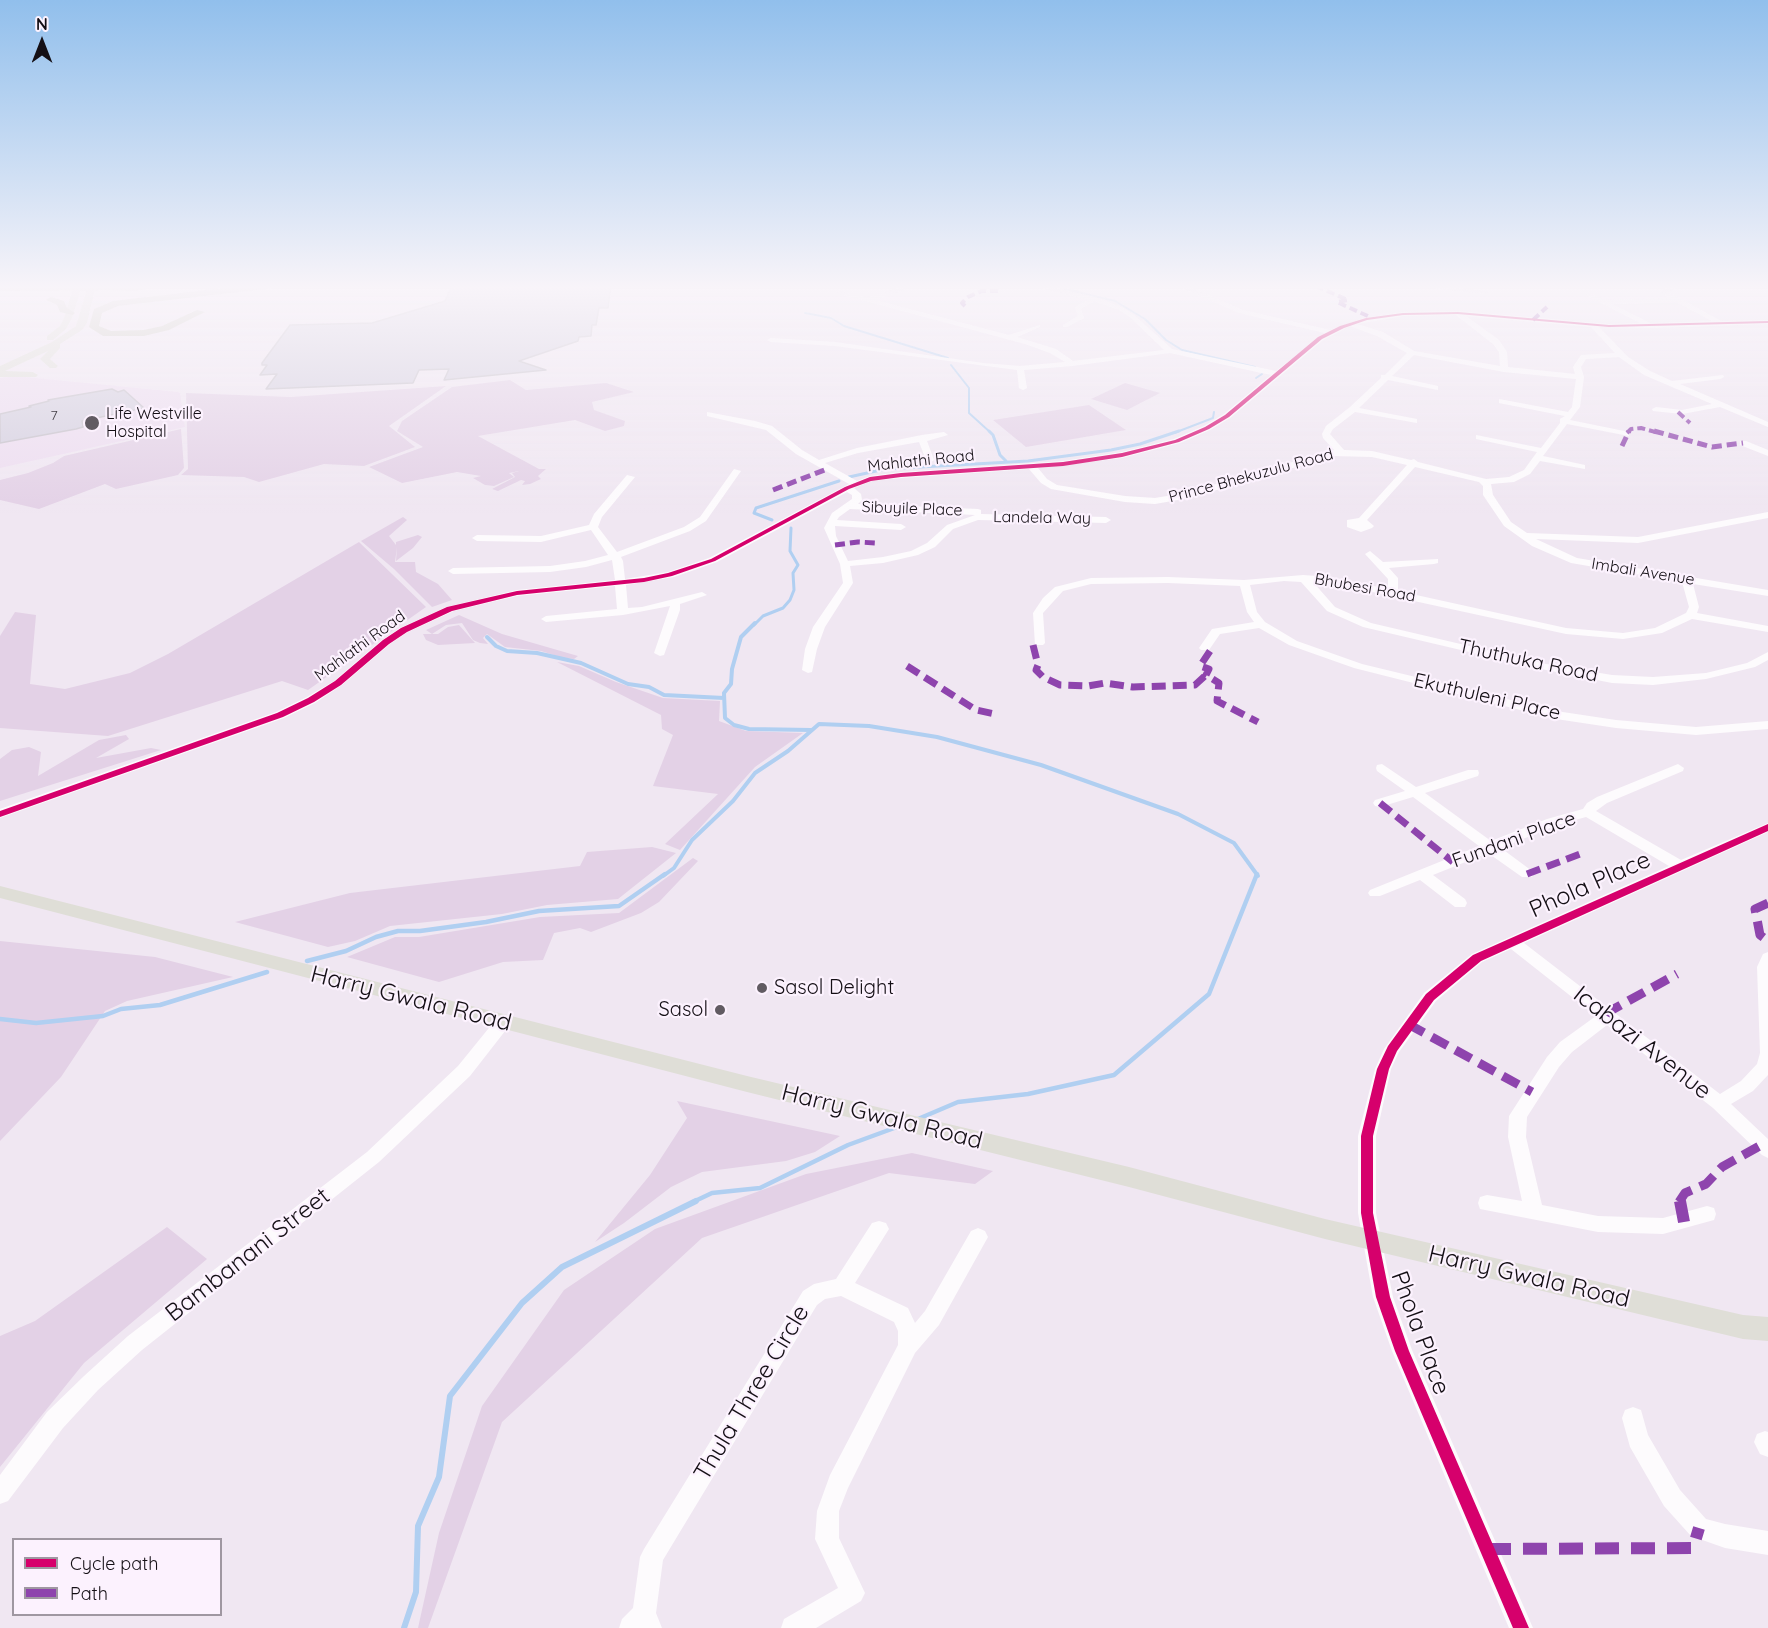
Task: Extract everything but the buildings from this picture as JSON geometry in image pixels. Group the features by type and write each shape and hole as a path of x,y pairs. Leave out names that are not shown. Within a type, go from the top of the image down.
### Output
{"main road":[{"path":"0,370 19,361"},
{"path":"45,361 53,366"},
{"path":"0,374 33,375"},
{"name":"Harry Gwala Road","path":"0,892 747,1084 1325,1228 1743,1327 1768,1329"}],"street":[{"path":"955,361 1020,368 1095,361"},
{"path":"1067,361 1072,364"},
{"path":"1217,361 1278,374"},
{"name":"Mahlathi Road","path":"0,814 234,732 287,711 338,683 386,642 404,630 450,609 517,593 620,583 670,575 713,560 851,486 870,479 1031,466 1122,455 1177,441 1227,416 1294,361"},
{"path":"1341,452 1329,442 1326,434 1403,361"},
{"path":"1455,361 1504,370 1580,377"},
{"path":"1503,361 1504,370"},
{"path":"1581,361 1577,367 1580,377 1576,407 1527,472 1511,480 1486,482 1488,495 1505,521 1523,535 1638,540 1768,515"},
{"path":"1629,361 1670,384 1765,422"},
{"path":"1020,368 1023,388"},
{"path":"1384,377 1435,388"},
{"path":"1670,384 1720,377"},
{"path":"1501,401 1626,434"},
{"path":"1656,409 1682,412 1720,405"},
{"path":"1353,409 1414,421"},
{"path":"1409,430 1419,413"},
{"path":"710,414 769,428 851,486 857,496 857,500 835,515 831,523 831,536 845,564 848,583 819,627 811,649 808,670"},
{"path":"817,463 847,453 944,435"},
{"path":"1479,436 1582,467"},
{"path":"922,438 930,460"},
{"path":"1743,443 1768,453"},
{"name":"Prince Bhekuzulu Road","path":"1031,466 1044,481 1054,487 1125,499 1155,501 1185,496 1341,452 1372,453 1463,474 1486,482"},
{"path":"1361,521 1414,462"},
{"path":"453,571 550,569 616,556 696,524 709,513 737,471"},
{"path":"593,528 597,516 630,477"},
{"name":"Sibuyile Place","path":"849,506 987,512 1011,516"},
{"name":"Landela Way","path":"845,564 883,560 914,553 931,545 950,527 962,521 986,516 1106,520"},
{"path":"831,523 901,527"},
{"path":"593,528 616,556 623,612"},
{"path":"477,538 541,539 593,528"},
{"name":"Imbali Avenue","path":"1523,535 1553,553 1575,561 1768,593"},
{"path":"1370,554 1395,582 1393,592"},
{"path":"1382,566 1434,561"},
{"name":"Bhubesi Road","path":"1040,643 1037,617 1041,608 1059,589 1073,584 1113,579 1244,583 1303,578 1343,581 1566,631 1601,635 1647,634 1674,625 1691,615"},
{"name":"Thuthuka Road","path":"1303,578 1330,609 1367,625 1546,667 1612,679 1653,681 1706,676 1751,665 1768,655"},
{"path":"1688,580 1694,608 1691,615 1768,629"},
{"path":"1205,648 1216,631 1261,624 1252,612 1244,583"},
{"path":"546,619 623,612 702,595"},
{"path":"660,653 675,610 675,602"},
{"name":"Ekuthuleni Place","path":"1261,624 1293,643 1358,666 1556,715 1654,729 1696,730 1768,725"},
{"path":"1382,768 1527,874"},
{"path":"1588,812 1592,806 1602,800 1678,768"},
{"path":"1380,803 1473,773"},
{"name":"Fundani Place","path":"1375,893 1552,822 1588,812 1680,866"},
{"name":"Phola Place","path":"1521,1628 1402,1351 1383,1297 1367,1213 1366,1181 1367,1136 1383,1069 1392,1048 1430,997 1451,977 1477,958 1510,941 1768,827"},
{"path":"1423,875 1460,903"},
{"name":"Icabazi Avenue","path":"1510,941 1719,1103 1768,1150"},
{"path":"1719,1103 1747,1086 1765,1067 1768,1053 1765,967 1768,958"},
{"path":"1534,1212 1517,1137 1518,1116 1553,1062 1566,1047 1607,1016"},
{"name":"Bambanani Street","path":"0,1493 55,1420 91,1383 171,1314 374,1156 464,1071 503,1022"},
{"path":"1486,1203 1598,1224 1663,1226 1707,1214"},
{"path":"879,1229 842,1287 901,1315 909,1331 908,1346"},
{"path":"793,1628 853,1593 827,1539 828,1511 838,1483 908,1346 932,1318 978,1237"},
{"name":"Thula Three Circle","path":"642,1623 652,1557 810,1298 821,1290 842,1287"},
{"path":"1633,1418 1638,1439 1667,1488 1699,1528 1725,1536 1768,1543"}],"shaded area":[{"name":"Life Westville Hospital","path":"15,376 178,392 185,427 0,468 0,378"},
{"path":"510,380 526,390 606,383 634,392 592,402 594,410 625,421 624,426 605,431 575,420 478,436 539,469 546,469 538,476 541,479 530,484 522,485 525,481 521,480 498,491 492,489 515,477 512,473 519,471 509,473 514,477 494,486 485,485 473,478 481,476 457,472 402,483 369,467 423,447 397,431 402,421 452,387"},
{"path":"1125,383 1160,393 1127,410 1091,399"},
{"path":"446,386 389,426 415,447 364,466 324,464 259,482 244,477 181,475 188,469 186,393 291,397"},
{"path":"1089,405 1126,430 1026,447 993,420"},
{"path":"181,429 184,468 178,475 116,489 105,484 39,509 0,500 0,480 28,473 64,456"},
{"path":"403,517 407,520 389,536 396,545 396,542 418,535 422,537 413,548 396,561 397,547 395,562 415,562 416,572 438,584 452,600 432,607 394,569 361,541"},
{"path":"359,542 426,607 308,690 282,681 108,736 0,728 0,636 15,612 36,615 30,684 65,689 130,673 168,654"},
{"path":"459,615 502,634 578,656 574,659 563,658 541,651 505,647 487,634 483,638 488,644 480,643 473,640 462,623 446,625 432,634 426,630"},
{"path":"459,625 475,643 438,645 426,640 423,634 438,634 448,627"},
{"path":"557,662 579,666 663,698 720,701 719,721 746,731 803,733 755,767 680,850 665,844 718,794 653,786 673,735 662,729 661,715"},
{"path":"126,735 129,739 96,758 151,748 161,750 0,801 0,759 12,750 29,747 41,752 38,776 99,740"},
{"path":"652,847 676,853 618,899 547,905 502,914 390,926 355,941 328,947 235,922 350,893 580,866 587,852"},
{"path":"693,858 698,861 659,902 641,913 591,932 580,928 554,933 543,960 503,962 439,982 347,957 395,937 419,937 540,917 619,913"},
{"path":"0,941 155,957 233,977 127,1001 105,1011 61,1077 0,1141"},
{"path":"677,1101 840,1136 815,1152 786,1161 702,1172 671,1187 595,1242 650,1175 687,1118"},
{"path":"912,1153 993,1171 975,1184 889,1173 702,1238 502,1422 428,1628 418,1628 439,1533 482,1406 564,1290 655,1229 806,1174"},
{"path":"167,1227 207,1259 84,1363 0,1467 0,1336 35,1321"}],"waterway":[{"path":"1229,361 1255,367"},
{"path":"951,365 969,388 969,413 991,433"},
{"path":"1256,378 1262,374"},
{"path":"1174,433 1213,418 1214,412"},
{"path":"849,477 885,469 1028,461 1111,450 1140,444 1179,431"},
{"path":"991,433 1000,455 1006,461"},
{"path":"772,520 754,513 756,508 839,481"},
{"path":"754,625 763,616 783,608 790,600 794,590 793,573 798,565 790,551 791,528"},
{"path":"755,623 741,637 732,669 731,684 724,693 725,718 734,725 749,729 811,730"},
{"path":"487,637 496,646 507,651 537,653 581,663 628,684 649,687 664,695 724,698"},
{"path":"663,876 674,868 692,840 733,801 755,773 788,751 819,724 869,726 937,737 1041,765 1178,814 1234,843 1257,874"},
{"path":"307,961 346,951 376,937 398,931 420,931 486,922 539,911 619,906 665,874"},
{"path":"918,1119 958,1102 1028,1094 1114,1075 1209,994 1257,874"},
{"path":"0,1019 36,1023 103,1016 121,1009 160,1005 267,972"},
{"path":"693,1202 712,1193 760,1188 848,1145 897,1127"},
{"path":"404,1628 416,1592 418,1526 439,1477 450,1396 522,1303 562,1267 696,1201"}],"marked path":[{"path":"1678,412 1690,423"},
{"path":"1622,446 1626,434 1631,429 1641,428 1712,447 1743,443"},
{"path":"773,490 827,469"},
{"path":"835,545 858,542 876,543"},
{"path":"1033,645 1038,665 1036,670 1043,677 1060,685 1088,686 1105,683 1133,687 1195,685 1206,675"},
{"path":"1210,651 1200,666 1209,669 1206,675 1219,683 1217,701 1258,722"},
{"path":"907,666 976,710 995,714"},
{"path":"1380,803 1453,862"},
{"path":"1527,874 1583,853"},
{"path":"1768,903 1755,909 1760,935 1768,941"},
{"path":"1607,1016 1610,1011 1677,974"},
{"path":"1408,1024 1532,1092"},
{"path":"1684,1222 1679,1203 1685,1193 1706,1184 1722,1167 1763,1144"},
{"path":"1487,1549 1693,1548 1699,1528"}],"cycle path":[{"path":"0,814 280,715 311,700 338,683 386,642 404,630 450,609 517,593 644,580 670,575 713,560 847,488 870,479 1063,464 1122,455 1177,441 1227,416 1293,361"},
{"path":"1521,1628 1402,1351 1383,1297 1367,1213 1367,1136 1383,1069 1392,1049 1430,997 1477,958 1768,827"}],"place":[{"name":"Life Westville Hospital","path":"92,423"},
{"name":"Sasol Delight","path":"762,988"},
{"name":"Sasol","path":"720,1010"}]}
